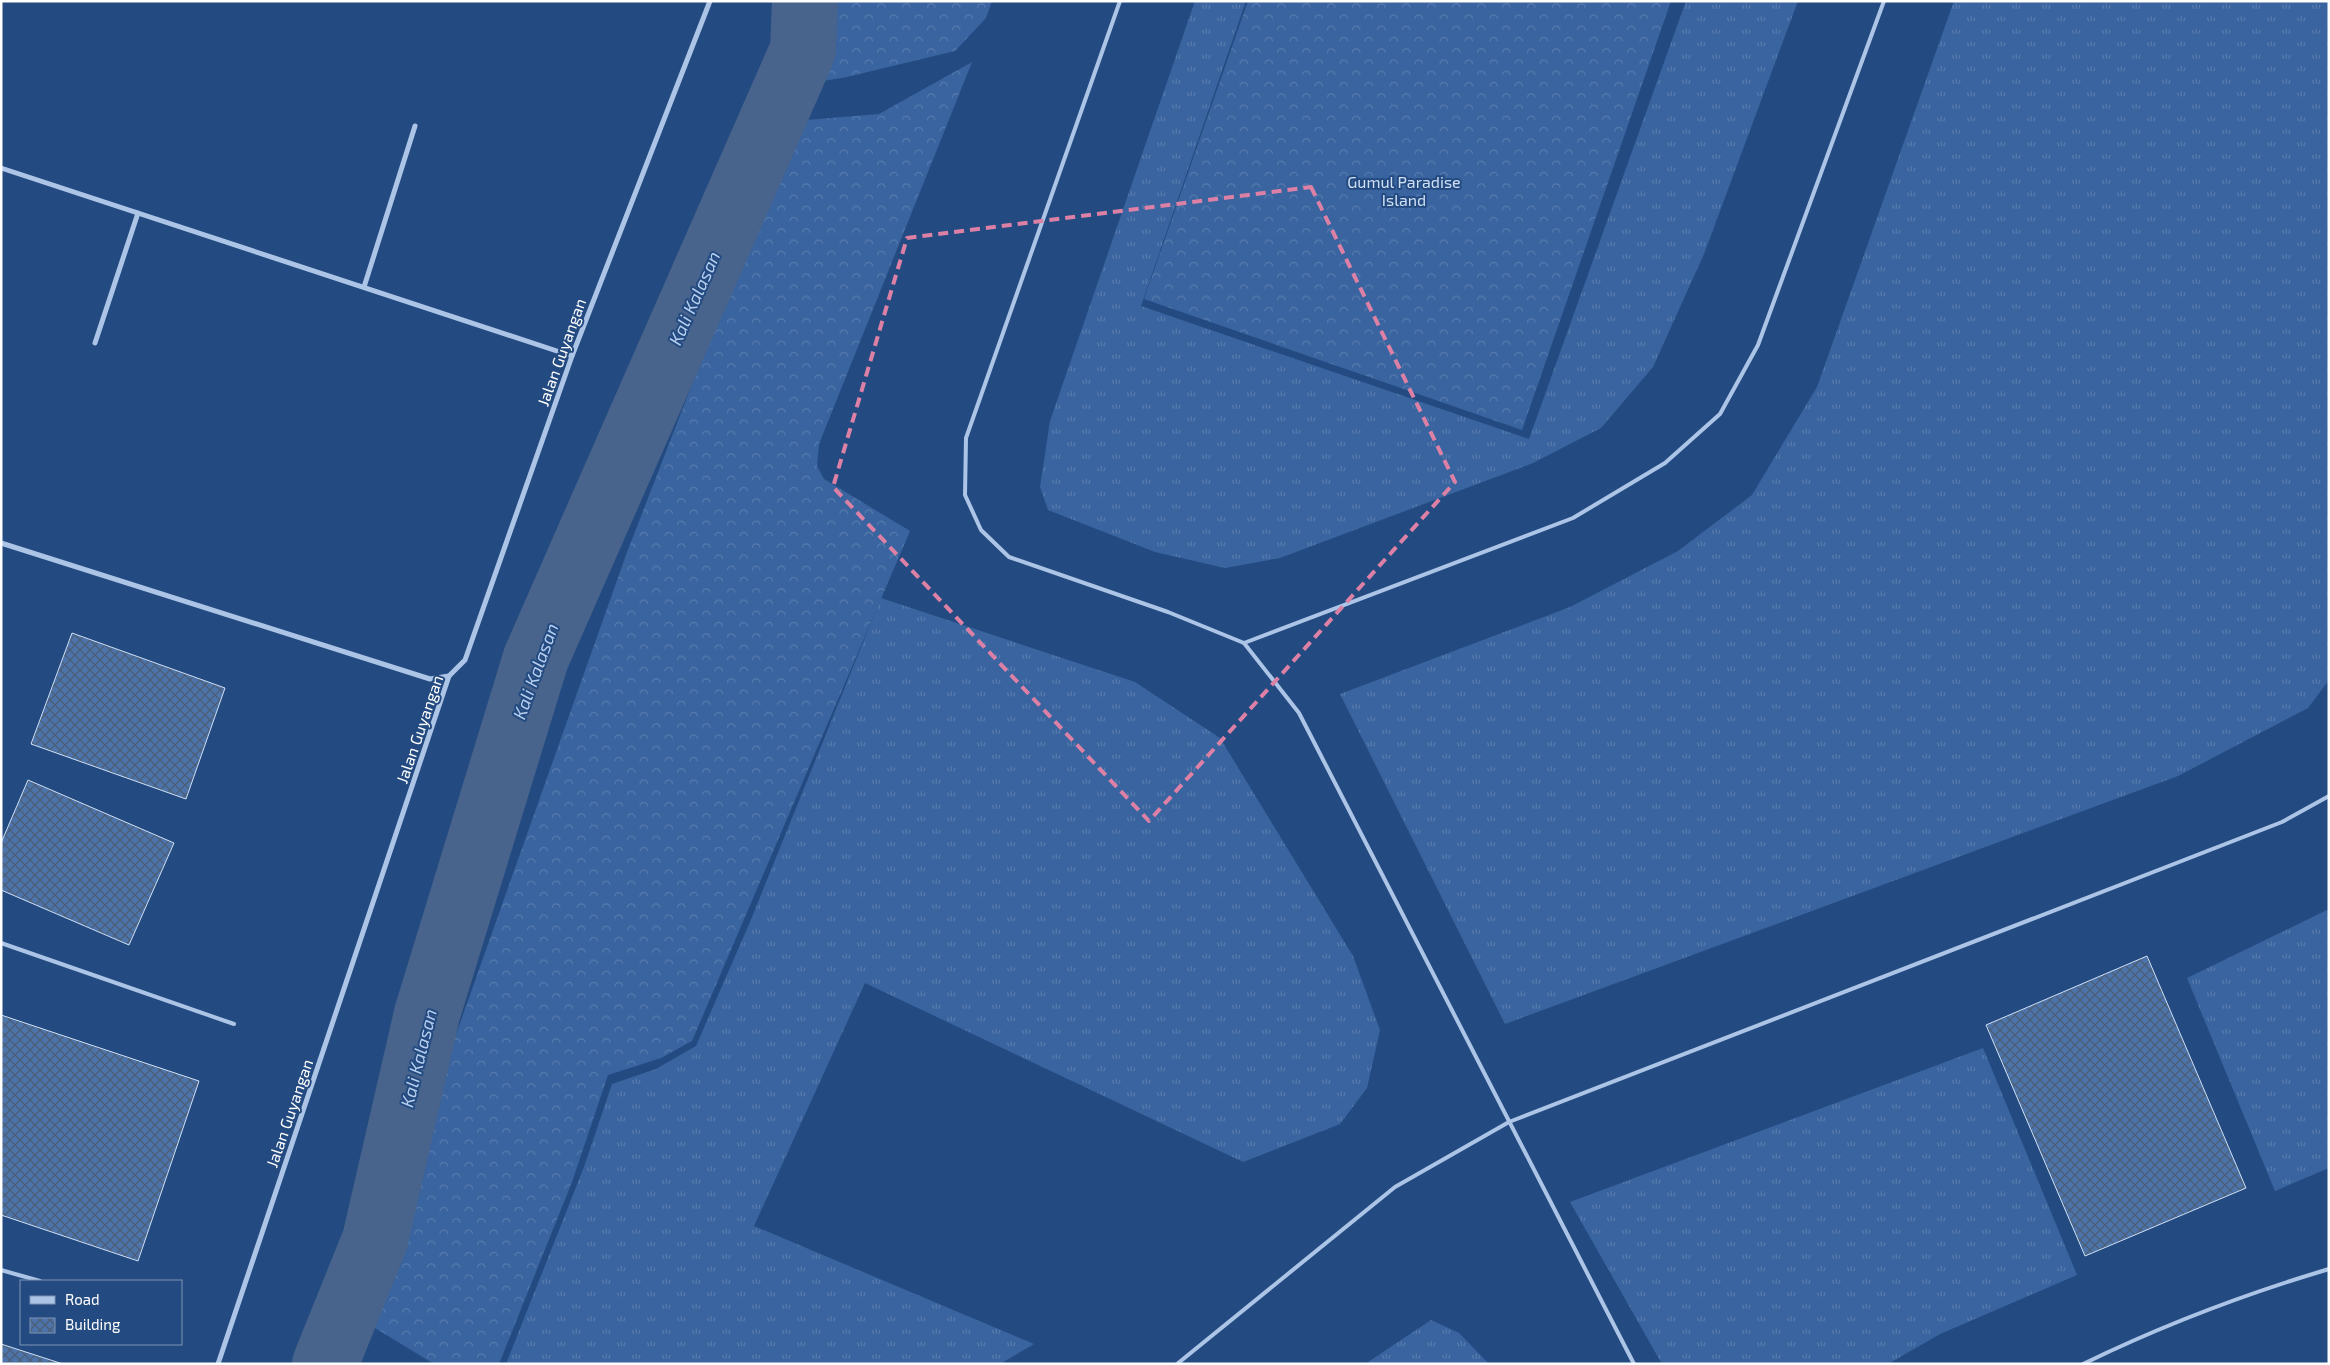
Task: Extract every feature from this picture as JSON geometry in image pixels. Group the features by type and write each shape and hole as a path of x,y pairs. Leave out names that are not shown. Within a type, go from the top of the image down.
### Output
{"street":[{"name":"Jalan Guyangan","path":"218,1364 449,676 465,660 572,356 710,1"},
{"path":"364,287 415,126"},
{"path":"1,168 572,356"},
{"path":"95,343 138,213"},
{"path":"1,544 430,679 449,676"}],"lane":[{"path":"1120,1 966,438 965,495 982,530 1009,557 1168,612 1244,643 1299,713 1634,1364"},
{"path":"1244,643 1573,518 1665,463 1720,414 1758,345 1884,1"},
{"path":"1177,1364 1395,1187 1509,1122 2282,822 2329,796"},
{"path":"1,943 234,1024"},
{"path":"2083,1364 2137,1337 2285,1282 2329,1269"},
{"path":"1,1270 36,1280"}],"highlighted area":[{"path":"1311,187 1455,482 1149,821 833,487 907,238"}],"green space":[{"path":"824,1 992,1 986,18 955,51 847,77 811,83"},
{"path":"1195,1 1246,1 1141,306 1529,439 1686,1 1798,1 1704,254 1653,367 1601,428 1533,463 1280,558 1225,568 1155,552 1048,510 1040,487 1050,421"},
{"name":"Gumul Paradise Island","path":"1248,1 1671,1 1522,430 1144,299"},
{"path":"1954,1 2329,1 2329,680 2308,708 2178,776 1505,1024 1340,694 1570,607 1678,551 1752,495 1817,387"},
{"path":"972,62 819,444 817,466 824,479 910,531 692,1041 661,1058 608,1075 572,1182 499,1364 434,1364 375,1328 453,1043 626,555 794,121 879,114"},
{"path":"881,598 1135,682 1220,738 1353,956 1380,1030 1367,1088 1340,1124 1243,1162 865,983 754,1226 1034,1344 1000,1364 506,1364 584,1167 612,1084 656,1069 696,1046 750,922"},
{"path":"2329,909 2329,1168 2275,1191 2187,978"},
{"path":"1983,1048 2077,1275 1940,1334 1888,1364 1662,1364 1570,1202"},
{"path":"1431,1320 1459,1333 1489,1364 1365,1364"}],"building":[{"path":"72,633 225,688 186,799 31,744"},
{"path":"28,780 174,843 129,945 1,890 1,843"},
{"path":"2147,956 2246,1188 2085,1256 1986,1025"},
{"path":"1,1015 199,1081 138,1261 1,1215"},
{"path":"1,1344 63,1364 1,1364"}],"waterway":[{"name":"Kali Kalasan","path":"325,1364 375,1240 427,1014 536,658 803,50 805,1"}]}
